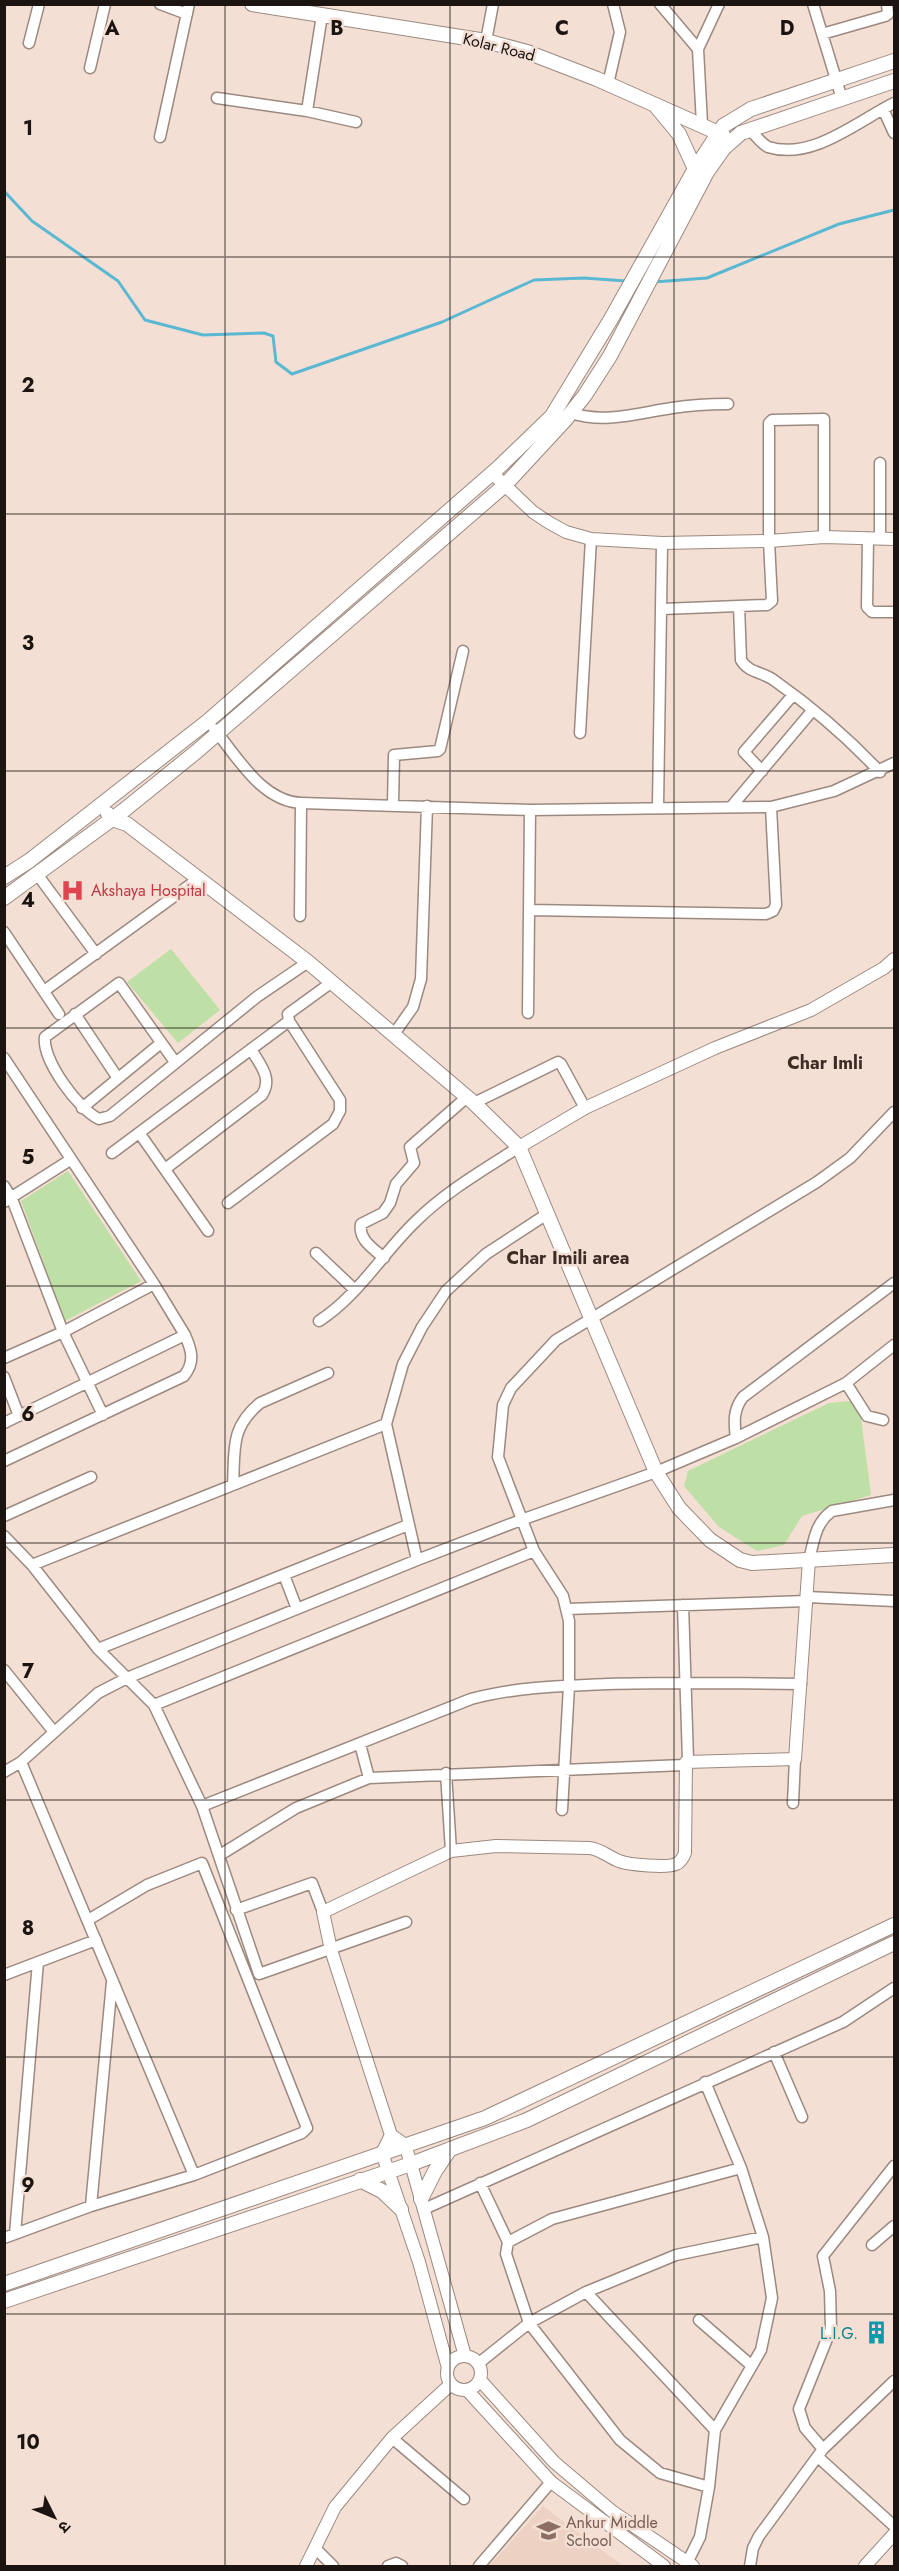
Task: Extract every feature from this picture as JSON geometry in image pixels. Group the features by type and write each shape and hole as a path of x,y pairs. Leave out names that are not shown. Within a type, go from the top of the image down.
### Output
{"main road":[{"name":"Kolar Road","path":"252,4 325,12 486,41 527,52 654,103 732,140"},
{"path":"4,877 106,802 208,721 537,431 560,406 642,266 695,169 718,132 732,118 752,109 894,61"},
{"path":"4,898 121,818 308,653 504,485 571,413 610,356 707,172 732,140 741,133 894,81"},
{"path":"654,103 679,134 695,169"},
{"path":"106,802 121,818 332,982 470,1100 519,1147 656,1472 679,1508 710,1540 726,1553 752,1563 894,1555"},
{"path":"4,2284 485,2118 894,1924"},
{"path":"4,2301 411,2164 527,2120 894,1943"},
{"path":"590,2070 598,2086"},
{"path":"485,2118 490,2134"},
{"path":"423,2204 432,2176 450,2149"},
{"path":"360,2180 382,2191 401,2209"}],"street":[{"path":"29,43 39,4"},
{"path":"90,68 105,4"},
{"path":"160,4 188,9 160,137"},
{"path":"486,41 493,4"},
{"path":"608,84 620,32 614,4"},
{"path":"660,4 698,49"},
{"path":"702,124 698,49 719,4"},
{"path":"813,4 842,99"},
{"path":"822,34 885,16 888,14 887,4"},
{"path":"307,111 325,12"},
{"path":"217,98 307,111 356,122"},
{"path":"751,131 766,146 792,151 830,139 894,103"},
{"path":"883,109 894,133"},
{"path":"571,413 586,418 602,419 695,404 728,404"},
{"path":"662,609 767,605 772,601 769,542 769,423 772,420 824,419 825,537"},
{"path":"880,463 867,607 872,612 894,612"},
{"path":"492,473 548,522 566,532 591,539 662,543 769,542 825,537 894,539"},
{"path":"580,733 591,539"},
{"path":"658,807 662,543"},
{"path":"739,606 741,660 744,666 774,680 861,752 880,771"},
{"path":"393,805 394,755 438,751 464,651"},
{"path":"762,771 744,752 793,695"},
{"path":"731,807 812,711"},
{"path":"208,721 253,777 275,796 301,803 530,810 771,807 834,791 894,763"},
{"path":"300,916 301,803"},
{"path":"394,1034 413,1007 421,979 427,806"},
{"path":"529,910 766,914 773,911 776,905 771,807"},
{"path":"528,1013 530,810"},
{"path":"37,874 96,954"},
{"path":"45,991 198,879"},
{"path":"4,932 59,1014"},
{"path":"319,1321 355,1290 414,1224 441,1199 519,1147 585,1108 715,1048 811,1010 894,960"},
{"path":"175,1062 119,983 45,1037 44,1045 51,1062 82,1108 99,1119 111,1116 258,996 308,962"},
{"path":"228,1203 333,1124 340,1111 340,1100 289,1021 288,1014 296,1005 332,982"},
{"path":"75,1014 117,1077"},
{"path":"112,1153 289,1021"},
{"path":"82,1108 161,1043"},
{"path":"165,1169 266,1090 267,1077 251,1050"},
{"path":"4,1058 154,1284 185,1335 192,1357 191,1367 184,1376 4,1461"},
{"path":"384,1258 365,1241 360,1229 361,1224 381,1216 390,1203 396,1184 414,1163 410,1147 470,1100 558,1062 585,1108"},
{"path":"562,1810 570,1686 567,1609 563,1596 534,1551 498,1457 503,1405 511,1388 556,1340 817,1182 850,1158 893,1117"},
{"path":"140,1134 208,1231"},
{"path":"8,1200 70,1160"},
{"path":"4,1186 63,1332 103,1416"},
{"path":"417,1560 387,1424 403,1364 422,1327 446,1291 486,1254 547,1214"},
{"path":"316,1253 355,1290"},
{"path":"736,1438 733,1418 737,1405 743,1397 894,1283"},
{"path":"4,1358 63,1332 154,1284"},
{"path":"4,1423 185,1335"},
{"path":"4,1772 21,1762 98,1693 127,1678 417,1560 656,1472 736,1438 846,1383 894,1345"},
{"path":"233,1485 236,1434 253,1409 260,1403 328,1373"},
{"path":"4,1377 19,1416"},
{"path":"846,1383 867,1416 883,1420"},
{"path":"32,1565 387,1424"},
{"path":"4,1516 91,1477"},
{"path":"793,1803 809,1560 818,1525 832,1511 894,1500"},
{"path":"98,1649 408,1525"},
{"path":"4,1536 32,1565 98,1649 154,1705 202,1806 259,1974 406,1922"},
{"path":"154,1705 534,1551"},
{"path":"284,1575 297,1609"},
{"path":"567,1609 807,1599 894,1600"},
{"path":"323,1912 451,1851 496,1846 589,1848 602,1851 623,1862 675,1865 685,1853 684,1605"},
{"path":"4,1670 54,1732"},
{"path":"202,1806 471,1699 493,1693 570,1686 684,1682 801,1684"},
{"path":"360,1744 369,1778"},
{"path":"220,1854 296,1808 369,1778 446,1773 564,1770 686,1762 795,1759"},
{"path":"21,1762 194,2175"},
{"path":"446,1773 451,1851"},
{"path":"4,2238 91,2206 194,2175 303,2133 308,2128 202,1863 147,1885 88,1920"},
{"path":"236,1910 312,1883 323,1912 321,1915 331,1950 391,2135 405,2145 465,2356"},
{"path":"4,1975 96,1940"},
{"path":"15,2234 38,1962"},
{"path":"91,2206 112,1979"},
{"path":"423,2204 480,2183 843,2022 894,1988"},
{"path":"774,2052 802,2117"},
{"path":"479,2363 480,2380 554,2462 613,2512 690,2565 700,2537 709,2487 715,2430 760,2350 772,2298 763,2238 741,2168 705,2082"},
{"path":"391,2135 382,2153 448,2368 448,2379 460,2390 467,2390 480,2380"},
{"path":"894,2166 824,2256 830,2291 831,2329 799,2409 805,2428 821,2453 894,2526"},
{"path":"508,2242 552,2219 741,2168"},
{"path":"480,2183 508,2242 506,2254 529,2324 620,2439 660,2473 709,2487"},
{"path":"872,2245 894,2226"},
{"path":"479,2363 529,2324 586,2292 676,2254 763,2238"},
{"path":"586,2292 715,2430"},
{"path":"699,2320 752,2366"},
{"path":"448,2368 454,2359 465,2356 479,2363"},
{"path":"750,2566 753,2548 759,2536 821,2453 894,2380"},
{"path":"306,2566 335,2507 392,2438 451,2384"},
{"path":"467,2390 551,2482 663,2566"},
{"path":"392,2438 464,2499"},
{"path":"479,2566 551,2482"},
{"path":"865,2566 894,2534"},
{"path":"315,2548 333,2566"},
{"path":"388,2566 396,2563 402,2566"}],"shaded area":[{"name":"Ankur Middle School","path":"543,2506 623,2566 489,2566"}],"green space":[{"path":"171,949 220,1010 178,1043 127,982"},
{"path":"68,1171 141,1281 65,1321 21,1201"},
{"path":"850,1401 860,1410 871,1495 802,1516 784,1545 757,1551 719,1527 684,1486 688,1471 829,1403"}],"waterway":[{"path":"4,191 32,221 118,281 145,320 203,335 264,333 273,336 276,362 292,374 442,322 534,280 584,278 626,281"},
{"path":"654,282 707,278 839,224 894,210"}],"place":[{"name":"Akshaya Hospital","path":"73,890"},
{"name":"L.I.G.","path":"876,2333"},
{"name":"Ankur Middle School","path":"548,2531"}],"district":[{"name":"Char Imli","path":"825,1063"},
{"name":"Char Imili area","path":"568,1258"}]}
